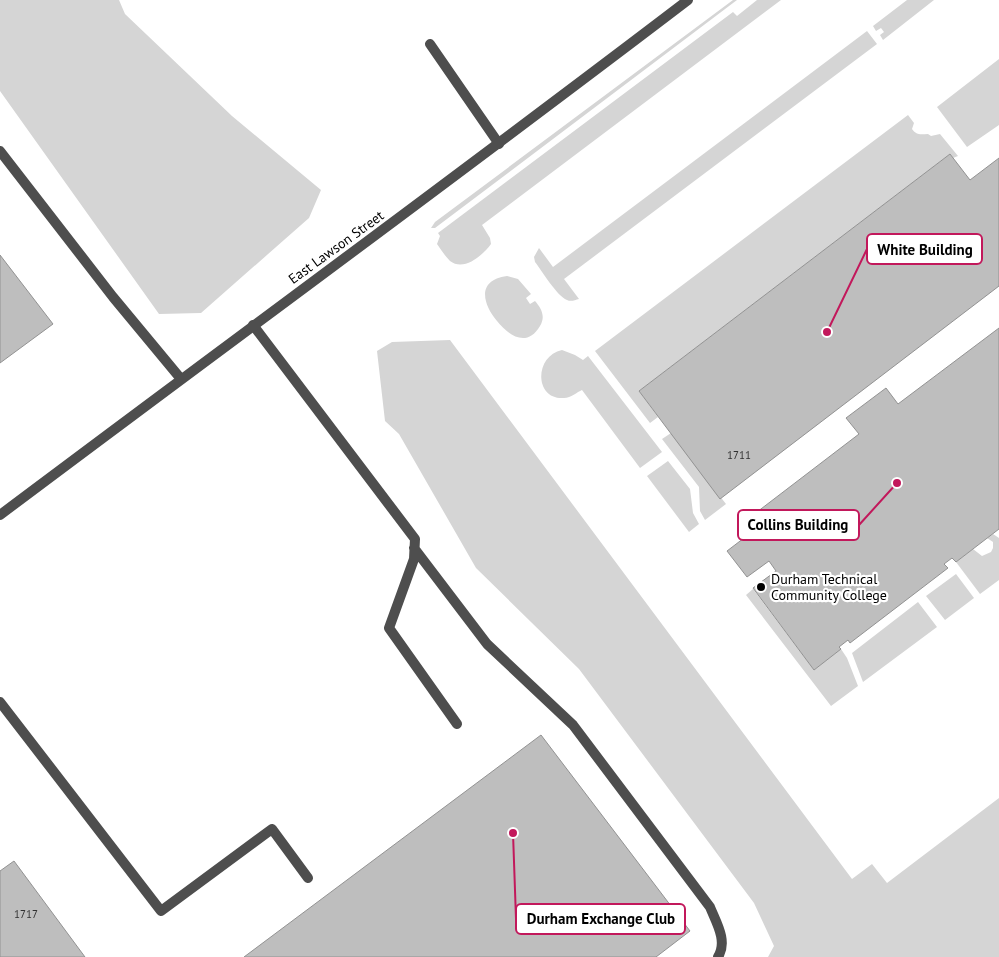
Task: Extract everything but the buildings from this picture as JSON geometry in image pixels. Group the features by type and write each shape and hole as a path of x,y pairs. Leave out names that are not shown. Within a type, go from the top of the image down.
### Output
{"street":[{"name":"East Lawson Street","path":"0,515 254,324 499,144 688,0"},
{"path":"430,44 499,144"},
{"path":"0,151 113,297 181,379"},
{"path":"254,324 415,539 414,559 389,628 457,724"},
{"path":"414,548 487,644 573,725 710,907 722,936 721,951 718,957"},
{"path":"0,702 161,911 272,829 308,878"}],"shaded area":[{"path":"0,0 119,0 125,14 232,116 321,190 309,218 201,313 159,314 0,91"},
{"path":"733,0 737,0 435,228 431,228 435,222"},
{"path":"757,0 781,0 482,225 490,238 491,244 473,261 461,265 455,264 446,257 437,244 440,236 438,233 733,12 737,16"},
{"path":"907,0 934,0 883,40 880,35 884,32 881,28 876,31 873,26"},
{"path":"867,31 877,44 564,279 579,299 567,300 554,289 535,262 534,257 539,248 553,267"},
{"path":"999,59 999,125 967,147 937,107"},
{"path":"908,115 914,123 912,129 916,133 931,136 940,134 958,156 953,158 950,154 639,391 658,417 650,423 595,351"},
{"path":"507,276 518,279 531,294 526,298 530,304 535,301 542,312 543,319 540,326 529,337 524,338 512,335 497,321 488,307 485,293 487,287 497,278"},
{"path":"450,340 852,879 872,864 887,883 999,798 999,957 768,957 774,946 754,903 579,669 476,568 399,434 385,421 377,351 392,342"},
{"path":"562,350 583,360 588,356 662,452 640,468 582,390 567,398 554,397 547,392 541,377 542,368 546,360"},
{"path":"671,433 726,504 705,520 700,511 699,487 662,439"},
{"path":"668,461 690,489 693,513 699,524 689,532 647,476"},
{"path":"993,534 999,538 999,580 980,594 956,562 973,549 982,556 991,552 993,542 987,538"},
{"path":"956,574 974,598 945,620 926,596"},
{"path":"753,589 814,670 841,649 847,658 858,686 831,706 746,595"},
{"path":"918,602 937,627 863,682 852,653"}],"place":[{"name":"White Building","path":"827,332"},
{"name":"Collins Building","path":"897,483"},
{"name":"Durham Technical Community College","path":"761,587"},
{"name":"Durham Exchange Club","path":"513,833"}]}
